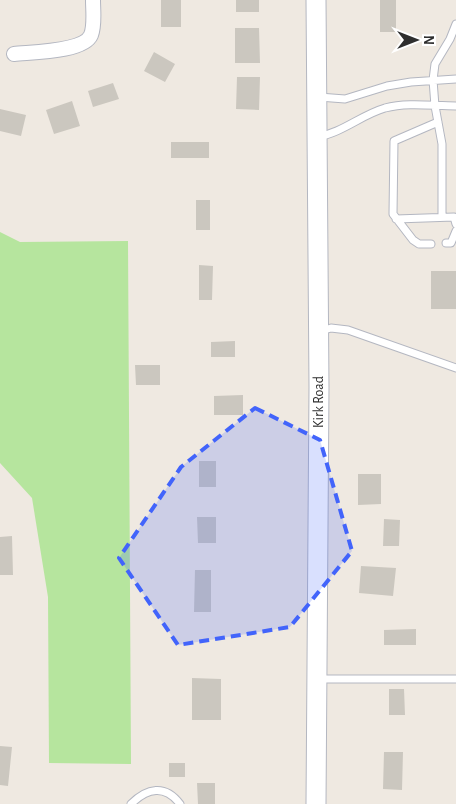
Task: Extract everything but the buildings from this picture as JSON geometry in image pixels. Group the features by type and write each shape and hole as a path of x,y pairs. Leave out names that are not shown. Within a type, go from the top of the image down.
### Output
{"street":[{"path":"14,54 73,48 84,42 91,34 93,0"},
{"name":"Kirk Road","path":"316,0 319,332 316,804"}],"lane":[{"path":"442,217 442,144 435,106 433,80 436,64 456,24"},
{"path":"316,97 345,99 387,86 411,82 456,79"},
{"path":"317,137 340,130 386,108 406,105 456,106"},
{"path":"430,244 419,244 413,240 393,214 394,142 438,122"},
{"path":"396,219 442,217 454,218 456,224"},
{"path":"446,243 451,243 456,231"},
{"path":"319,332 331,328 348,330 456,368"},
{"path":"317,679 456,679"},
{"path":"131,804 150,791 160,790 170,793 180,804"}],"highlighted area":[{"path":"255,408 320,440 352,551 290,627 178,645 119,558 181,467"}],"green space":[{"path":"0,232 20,242 128,241 131,764 49,763 48,597 32,498 0,463"}]}
